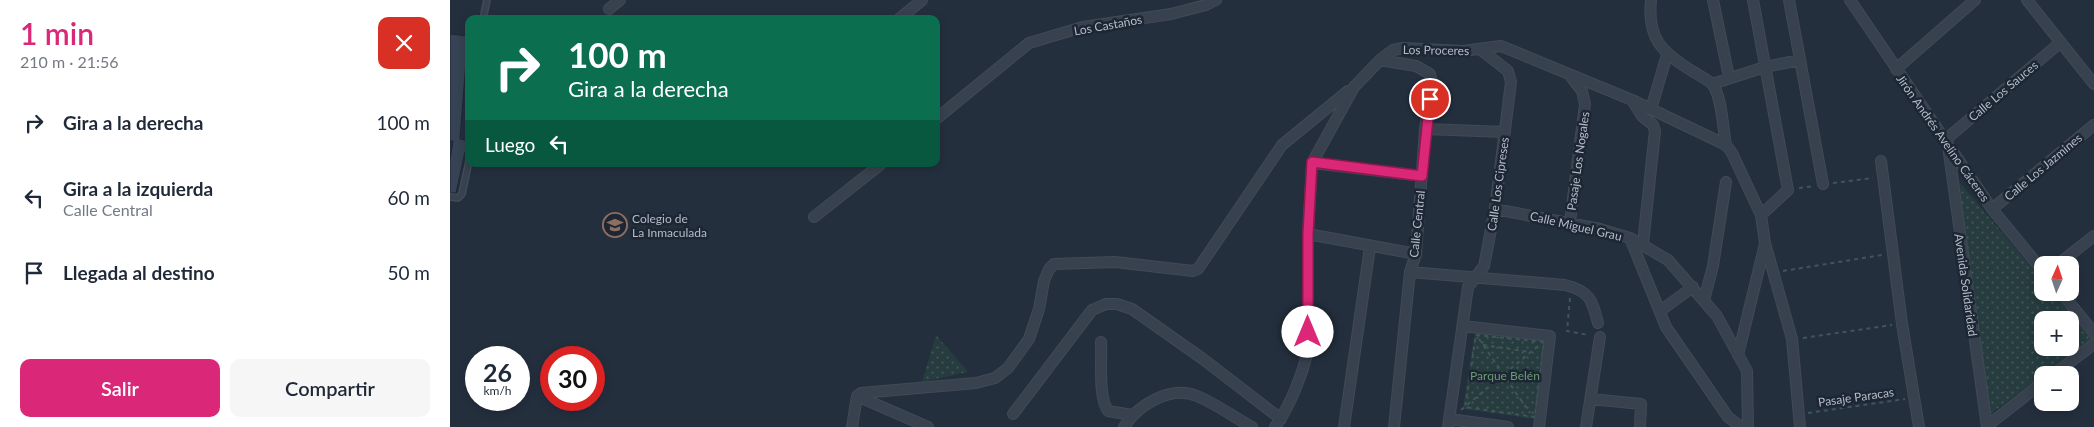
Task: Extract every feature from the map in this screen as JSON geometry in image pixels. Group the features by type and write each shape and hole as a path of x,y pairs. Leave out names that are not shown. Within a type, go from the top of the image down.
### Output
{"street":[{"path":"609,9 620,0"},
{"path":"904,15 922,0"},
{"name":"Los Castaños","path":"940,116 1029,43 1083,27 1171,14 1206,5 1216,0"},
{"path":"1651,0 1652,30 1655,39 1667,55 1712,84 1718,99 1726,145 1761,215 1765,243 1792,339 1800,427"},
{"path":"1713,0 1729,77"},
{"path":"1753,0 1788,190 1761,215"},
{"path":"1789,0 1823,184"},
{"name":"Jirón Andrés Avelino Cáceres","path":"1850,0 1992,209 2034,260"},
{"path":"1896,69 1975,0"},
{"path":"2027,0 2094,84"},
{"name":"Calle Los Sauces","path":"1946,142 2061,42"},
{"name":"Los Proceres","path":"1278,423 1305,364 1308,352 1308,234 1312,162 1354,87 1380,60 1393,50 1403,48 1443,52 1481,50 1501,46 1568,74"},
{"name":"Calle Los Cipreses","path":"1449,423 1468,287 1472,279 1484,266 1495,209 1511,82 1508,71 1481,50"},
{"path":"1650,109 1667,55"},
{"name":"Calle Central","path":"1380,60 1416,66 1430,74 1432,83 1425,130 1416,254 1410,272 1394,427"},
{"path":"1712,84 1765,67 1800,60"},
{"path":"1568,74 1632,100 1726,145"},
{"name":"Pasaje Los Nogales","path":"1568,74 1584,95 1585,104 1570,222"},
{"path":"852,427 857,396 861,392 976,383 995,378 1008,368 1029,339 1039,310 1044,281 1049,269 1054,264 1115,262 1193,271 1198,269 1282,145 1354,87"},
{"path":"1632,100 1642,116 1653,126 1655,131 1643,244"},
{"name":"Calle Los Jazmines","path":"1992,209 2094,125"},
{"path":"1425,130 1505,132"},
{"name":"Avenida Solidaridad","path":"1946,142 1987,427"},
{"path":"1881,161 1902,324 1919,427"},
{"path":"1312,162 1422,176"},
{"path":"814,217 877,167"},
{"path":"1704,300 1713,266 1726,182"},
{"name":"Calle Miguel Grau","path":"1495,209 1570,222 1630,238 1668,260 1717,316 1738,355 1748,376 1748,427"},
{"path":"1308,234 1416,254"},
{"path":"2068,256 2094,236"},
{"path":"1630,238 1666,327 1728,417 1740,427"},
{"path":"1738,355 1765,243"},
{"path":"1344,427 1370,247"},
{"path":"1410,272 1472,279 1548,284 1579,289 1586,294 1593,304 1598,323"},
{"path":"1660,311 1693,287"},
{"path":"2068,301 2094,333"},
{"path":"1013,414 1092,310 1106,304 1117,304 1132,309 1188,348 1278,423"},
{"path":"1463,326 1547,339 1539,426"},
{"path":"1586,427 1600,337"},
{"path":"1101,342 1102,383 1105,407 1108,411 1132,415"},
{"path":"2065,366 2094,344"},
{"path":"1987,427 2034,389"},
{"path":"1124,427 1132,415 1148,402 1181,393 1196,396 1252,427"},
{"path":"857,396 910,424 928,427"},
{"path":"1591,399 1641,404 1640,427"},
{"path":"1449,423 1508,427"}],"lane":[{"path":"485,15 487,0"},
{"path":"450,197 458,198 462,194 468,167"}],"path":[{"path":"1788,190 1883,177"},
{"path":"1773,272 1892,253"},
{"path":"1563,295 1571,299 1567,331 1600,337"},
{"path":"1792,339 1902,324"},
{"path":"1476,335 1547,339"},
{"path":"1476,335 1539,426"},
{"path":"1465,406 1476,335"},
{"path":"1449,423 1465,406 1547,339"},
{"path":"1533,416 1535,417 1547,339"},
{"path":"1483,345 1531,352"},
{"name":"Pasaje Paracas","path":"1800,414 1915,397"},
{"path":"1465,406 1533,416"}],"green space":[{"path":"1956,178 2034,271 2034,301 2060,301 2068,311 2034,311 2034,356 2069,356 2055,366 2034,366 2034,382 1990,414"},
{"path":"2079,324 2092,339 2079,349"},
{"name":"Parque Belén","path":"1475,332 1546,340 1537,419 1463,409"},
{"path":"936,335 968,372 922,382"}],"building":[{"path":"450,34 465,36 465,75 460,139 465,140 465,152 456,193 450,193 450,160 453,141 450,141"}],"place":[{"name":"Colegio de La Inmaculada","path":"615,225"}],"route":[{"path":"1308,332 1308,234 1312,162 1422,176 1425,130 1430,99"}]}
